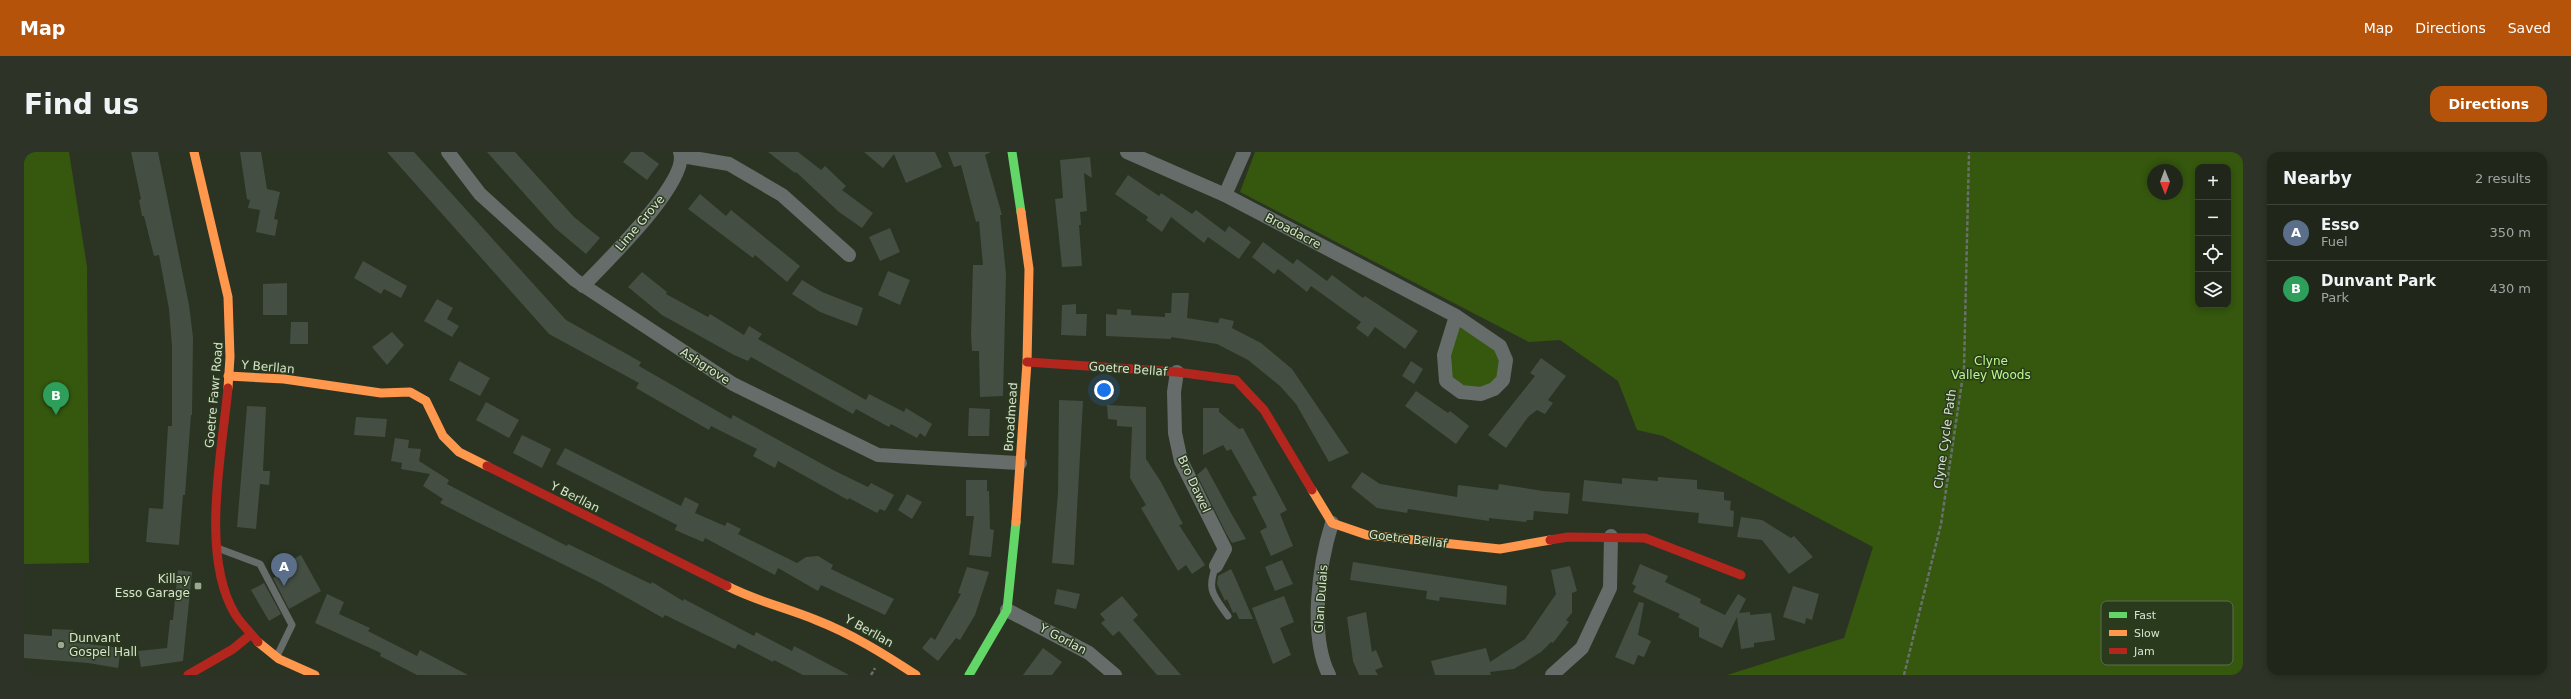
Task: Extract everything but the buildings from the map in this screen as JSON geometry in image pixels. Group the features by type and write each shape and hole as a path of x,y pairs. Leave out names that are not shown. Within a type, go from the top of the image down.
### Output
{"street":[{"name":"Goetre Fawr Road","path":"194,152 217,248 230,318 228,376 214,526 221,577 229,599 250,635 260,646 276,656 316,675"},
{"name":"Ashgrove","path":"448,152 480,194 584,286 733,384 878,455 1020,463"},
{"name":"Broadmead","path":"970,675 1007,610 1020,463 1027,362 1029,269 1012,152"},
{"name":"Broadacre","path":"1127,152 1225,195 1456,316 1500,346 1506,360 1503,380 1494,389 1481,394 1461,392 1446,381 1444,355 1456,316"},
{"path":"1225,195 1244,152"},
{"name":"Lime Grove","path":"584,286 642,223 675,181 681,154"},
{"path":"681,154 729,164 782,196 849,255"},
{"name":"Goetre Bellaf","path":"1027,362 1177,372 1236,380 1264,410 1332,523 1367,535 1500,549 1568,537 1610,536 1645,538 1743,577"},
{"name":"Bro Dawel","path":"1177,372 1174,392 1175,426 1180,461 1225,549 1216,566"},
{"name":"Y Berllan","path":"228,376 284,379 382,393 410,392 426,400 443,436 459,452 750,598 793,610 842,629 886,653 916,675"},
{"name":"Glan Dulais","path":"1329,675 1318,641 1319,596 1325,550 1332,523"},
{"path":"1552,675 1582,648 1610,588 1610,536"},
{"name":"Y Gorlan","path":"1007,610 1089,652 1115,675"},
{"path":"188,675 233,649 250,635"}],"lane":[{"path":"216,547 260,564 292,625 276,656"},
{"path":"1216,566 1212,576 1210,589 1228,616"}],"path":[{"name":"Clyne Cycle Path","path":"1904,675 1941,524 1964,368 1969,152"}],"green space":[{"path":"24,152 69,152 87,267 89,563 24,564"},
{"name":"Clyne Valley Woods","path":"1255,152 2243,152 2243,675 1727,675 1844,638 1873,547 1663,436 1637,430 1618,381 1560,340 1529,342 1240,192"},
{"path":"1456,316 1500,346 1503,380 1481,394 1446,381"}],"traffic: fast":[{"path":"1012,152 1021,212"},
{"path":"969,675 1007,610 1016,522"}],"traffic: slow":[{"path":"194,152 228,297 230,357 228,388"},
{"path":"1016,522 1027,362 1029,269 1021,212"},
{"path":"228,376 284,379 381,393 410,392 426,401 443,436 459,452 487,466"},
{"path":"1312,490 1332,523 1367,535 1500,549 1550,540"},
{"path":"727,586 749,596 805,616 855,638 916,675"},
{"path":"258,642 279,659 315,675"}],"traffic: jam":[{"path":"1027,362 1177,372 1236,380 1264,410 1312,490"},
{"path":"228,388 218,472 216,503 218,563 224,590 235,614 258,642"},
{"path":"487,466 727,586"},
{"path":"1550,540 1568,537 1645,538 1741,575"},
{"path":"188,675 233,649 250,635"}],"place":[{"name":"Dunvant Park","path":"56,415"},
{"name":"Killay Esso Garage","path":"198,586"},
{"name":"Esso","path":"284,586"},
{"name":"Dunvant Gospel Hall","path":"61,645"}]}
